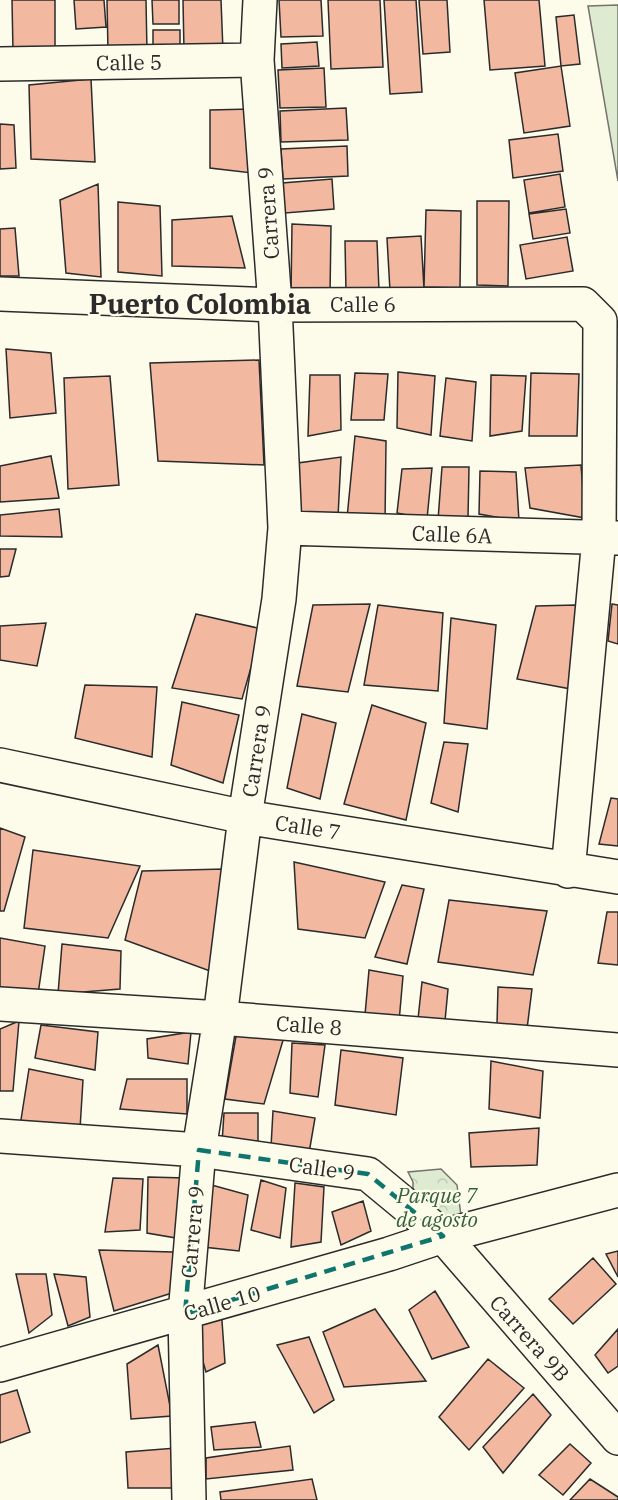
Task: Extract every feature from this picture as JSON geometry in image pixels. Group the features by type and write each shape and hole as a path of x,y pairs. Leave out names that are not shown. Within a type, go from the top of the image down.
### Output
{"street":[{"name":"Carrera 9","path":"189,1500 186,1314 199,1150 220,1018 245,817 279,599 285,528 275,305 257,60 260,0"},
{"name":"Calle 5","path":"0,64 257,60"},
{"name":"Calle 6","path":"0,294 275,305 583,304 600,321 609,538"},
{"name":"Calle 6A","path":"285,528 609,538"},
{"path":"568,871 609,538"},
{"name":"Calle 7","path":"0,765 245,817 568,871 618,877"},
{"name":"Calle 8","path":"0,1004 220,1018 618,1050"},
{"name":"Calle 9","path":"0,1136 199,1150 368,1174 443,1236"},
{"path":"443,1236 618,1190"},
{"name":"Calle 10","path":"0,1365 186,1314 443,1236"},
{"name":"Carrera 9B","path":"443,1236 618,1438"}],"highlighted area":[{"path":"199,1150 368,1174 443,1236 185,1314"}],"green space":[{"path":"618,5 618,181 588,6"},
{"name":"Parque 7 de agosto","path":"441,1169 457,1185 463,1231 413,1230 413,1182 408,1172"}],"building":[{"path":"12,0 55,0 55,51 13,52"},
{"path":"74,0 104,0 106,27 76,29"},
{"path":"107,0 146,0 147,52 108,52"},
{"path":"152,0 179,0 179,24 153,24"},
{"path":"183,0 221,0 223,51 184,51"},
{"path":"279,0 321,0 323,36 281,37"},
{"path":"328,0 380,0 383,67 331,69"},
{"path":"384,0 416,0 422,92 390,94"},
{"path":"419,0 447,0 450,52 423,54"},
{"path":"484,0 539,0 545,66 490,70"},
{"path":"574,15 580,64 561,66 556,17"},
{"path":"153,30 180,30 180,57 153,57"},
{"path":"317,42 319,66 282,68 281,44"},
{"path":"561,66 570,126 524,133 515,73"},
{"path":"324,68 326,107 280,108 278,70"},
{"path":"91,79 95,162 31,159 29,85"},
{"path":"346,108 348,140 281,142 280,111"},
{"path":"251,109 252,173 210,168 210,110"},
{"path":"0,124 14,125 16,168 0,169"},
{"path":"558,134 563,171 513,178 509,140"},
{"path":"347,146 348,176 283,179 281,149"},
{"path":"560,174 565,207 529,213 524,180"},
{"path":"332,179 334,209 285,213 282,183"},
{"path":"98,184 101,277 66,273 60,200"},
{"path":"477,201 509,201 508,286 477,285"},
{"path":"118,202 160,206 162,276 118,272"},
{"path":"566,209 570,233 533,239 529,214"},
{"path":"426,210 461,211 460,288 424,287"},
{"path":"232,216 245,268 172,266 172,220"},
{"path":"292,224 331,226 330,295 291,294"},
{"path":"15,228 19,276 0,276 0,229"},
{"path":"421,236 424,289 390,291 387,238"},
{"path":"567,237 573,271 526,279 520,245"},
{"path":"345,241 377,241 379,291 346,292"},
{"path":"6,349 51,353 56,413 10,418"},
{"path":"259,360 264,465 158,461 150,363"},
{"path":"398,372 435,376 431,435 397,428"},
{"path":"355,373 388,374 384,420 351,420"},
{"path":"531,373 579,374 577,436 529,436"},
{"path":"310,375 340,375 341,430 308,436"},
{"path":"491,375 526,376 522,431 490,436"},
{"path":"110,376 119,485 68,489 64,378"},
{"path":"446,378 476,382 472,441 440,436"},
{"path":"355,436 386,441 385,523 347,518"},
{"path":"51,456 59,498 0,502 0,466"},
{"path":"341,457 338,517 297,519 298,463"},
{"path":"581,465 585,518 530,508 525,468"},
{"path":"442,467 469,467 468,518 438,520"},
{"path":"432,468 427,519 397,513 402,469"},
{"path":"480,471 516,472 519,521 479,514"},
{"path":"59,509 62,537 0,536 0,515"},
{"path":"0,549 16,549 9,576 0,577"},
{"path":"370,604 348,692 297,686 313,605"},
{"path":"612,604 618,605 618,644 608,641"},
{"path":"378,605 443,613 438,691 364,685"},
{"path":"576,605 571,689 517,679 536,606"},
{"path":"196,614 262,629 242,699 172,688"},
{"path":"451,618 496,625 487,729 444,723"},
{"path":"46,623 37,666 0,660 0,626"},
{"path":"85,685 157,687 152,757 75,738"},
{"path":"182,702 239,715 223,783 171,765"},
{"path":"372,705 426,723 406,820 344,804"},
{"path":"302,714 336,723 320,799 287,788"},
{"path":"444,742 468,744 458,812 431,803"},
{"path":"611,798 618,799 618,846 599,844"},
{"path":"0,828 25,837 4,911 0,911"},
{"path":"33,850 140,866 108,938 24,928"},
{"path":"294,862 385,882 365,938 298,929"},
{"path":"225,869 210,971 125,940 142,871"},
{"path":"402,885 424,889 407,964 375,957"},
{"path":"449,900 547,911 533,975 438,962"},
{"path":"607,912 618,912 618,965 598,963"},
{"path":"0,938 45,946 38,994 0,987"},
{"path":"62,944 121,951 120,989 58,994"},
{"path":"369,970 403,976 399,1022 365,1015"},
{"path":"422,982 448,989 445,1021 418,1019"},
{"path":"498,987 532,989 526,1037 497,1024"},
{"path":"19,1021 13,1091 0,1091 0,1029"},
{"path":"41,1025 98,1032 95,1070 35,1058"},
{"path":"191,1032 188,1064 148,1058 147,1039"},
{"path":"236,1036 284,1037 264,1104 225,1099"},
{"path":"292,1043 325,1045 318,1097 290,1093"},
{"path":"341,1050 403,1058 396,1115 335,1105"},
{"path":"491,1061 543,1071 540,1118 489,1109"},
{"path":"29,1069 83,1080 80,1129 20,1126"},
{"path":"127,1079 187,1079 187,1114 120,1109"},
{"path":"273,1111 315,1118 308,1159 271,1147"},
{"path":"224,1113 258,1113 258,1148 222,1143"},
{"path":"539,1128 537,1165 471,1167 469,1133"},
{"path":"148,1177 186,1178 182,1239 147,1233"},
{"path":"113,1178 143,1179 140,1230 105,1232"},
{"path":"261,1180 286,1188 280,1238 251,1230"},
{"path":"295,1183 324,1187 321,1242 291,1247"},
{"path":"208,1184 248,1195 239,1251 203,1247"},
{"path":"363,1201 371,1231 341,1245 332,1212"},
{"path":"99,1250 173,1252 185,1289 114,1311"},
{"path":"618,1251 618,1277 606,1254"},
{"path":"593,1258 616,1284 573,1324 549,1299"},
{"path":"16,1274 46,1274 52,1315 29,1333"},
{"path":"54,1274 86,1277 90,1317 68,1326"},
{"path":"435,1291 469,1347 432,1359 409,1310"},
{"path":"221,1307 225,1363 206,1372 189,1314"},
{"path":"375,1309 426,1381 344,1387 323,1332"},
{"path":"618,1329 618,1366 608,1373 595,1355"},
{"path":"309,1337 334,1400 314,1413 277,1345"},
{"path":"158,1345 172,1416 131,1419 127,1364"},
{"path":"488,1359 524,1388 469,1450 439,1417"},
{"path":"17,1390 30,1432 0,1443 0,1395"},
{"path":"533,1394 551,1415 503,1473 483,1447"},
{"path":"255,1422 261,1447 214,1450 211,1427"},
{"path":"570,1444 591,1463 563,1495 539,1475"},
{"path":"290,1446 293,1470 206,1479 206,1458"},
{"path":"176,1448 180,1488 128,1488 126,1452"},
{"path":"312,1479 317,1500 221,1500 220,1492"},
{"path":"590,1479 618,1497 618,1500 570,1500"}],"district":[{"name":"Puerto Colombia","path":"200,303"}]}
